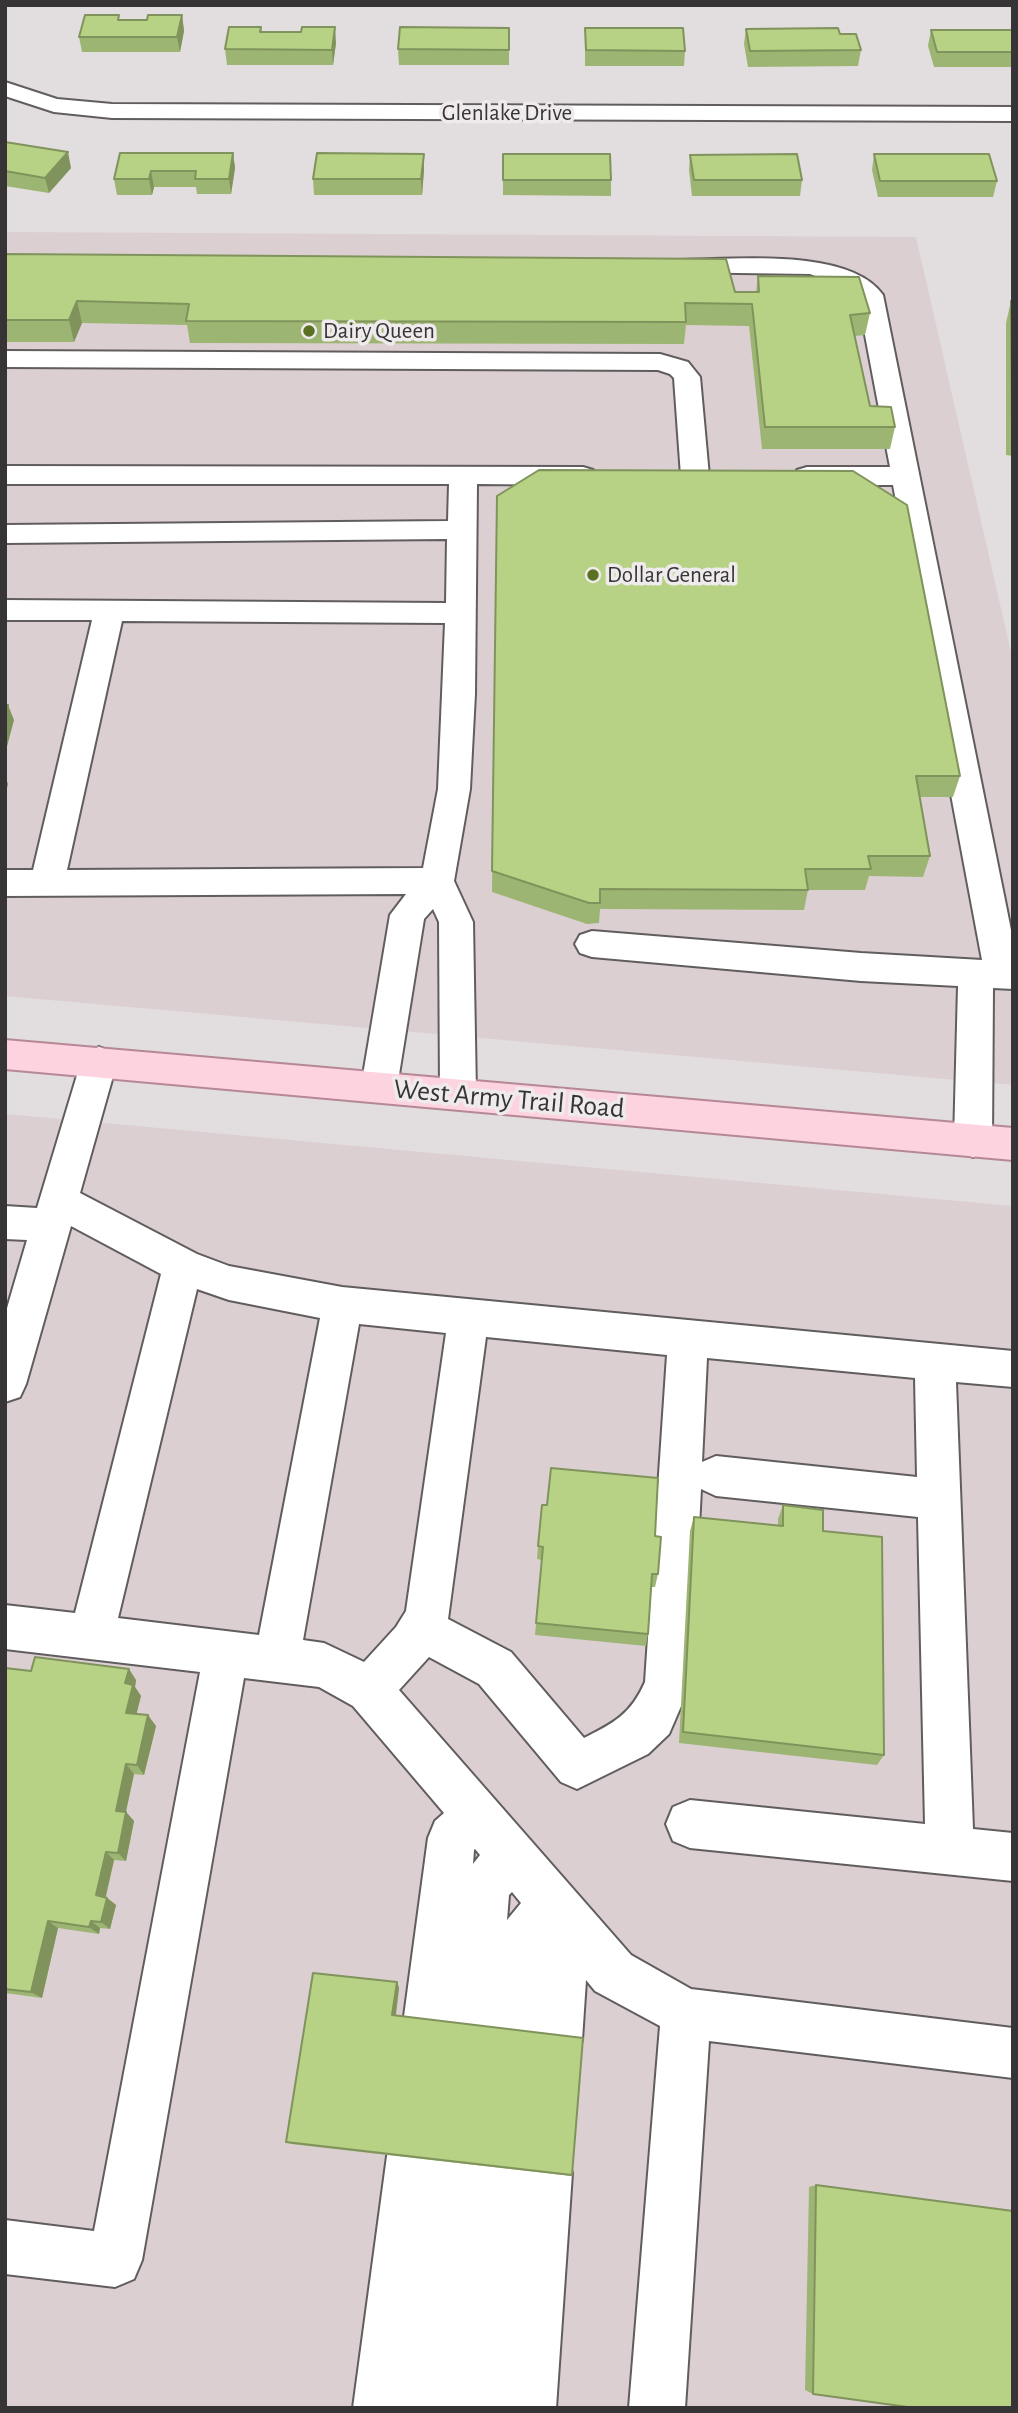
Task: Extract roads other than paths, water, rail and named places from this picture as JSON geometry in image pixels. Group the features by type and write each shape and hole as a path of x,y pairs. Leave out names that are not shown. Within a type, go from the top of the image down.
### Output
{"main road":[{"name":"West Army Trail Road","path":"5,1054 1013,1144"}],"street":[{"name":"Glenlake Drive","path":"5,89 54,105 112,111 1013,114"},
{"path":"646,267 813,267 849,280 870,295 907,476 997,974 972,1141"},
{"path":"5,359 660,362 679,368 687,377 695,476"},
{"path":"5,475 603,476"},
{"path":"379,1087 407,915 437,881 455,776 463,475"},
{"path":"775,476 907,476"},
{"path":"7,541 461,530"},
{"path":"5,610 460,613"},
{"path":"47,883 109,612"},
{"path":"5,883 437,881"},
{"path":"437,881 456,922 458,1094"},
{"path":"592,944 861,967 997,974"},
{"path":"5,1384 99,1062"},
{"path":"5,1222 55,1213 229,1283 342,1305 1013,1369"},
{"path":"91,1637 183,1266"},
{"path":"278,1659 342,1305"},
{"path":"369,1690 412,1643 427,1616 468,1318"},
{"path":"420,1628 495,1668 577,1766 632,1738 653,1718 668,1683 688,1338"},
{"path":"935,1363 950,1850"},
{"path":"716,1476 939,1499"},
{"path":"5,1627 324,1665 369,1690 613,1973 685,2013 1013,2053"},
{"path":"5,2247 115,2260 226,1653"},
{"path":"477,1816 452,1838 480,2028"},
{"path":"690,1824 1013,1857"},
{"path":"480,2028 485,1885 512,1856"},
{"path":"480,2028 526,1932 555,1905"},
{"path":"480,2028 562,1969 587,1942"},
{"path":"657,2408 685,2013"},
{"path":"381,2408 480,2165"},
{"path":"429,2408 480,2165"},
{"path":"480,2165 483,2408"},
{"path":"480,2165 528,2408"}],"place":[{"name":"Dairy Queen","path":"309,331"},
{"name":"Dollar General","path":"593,575"}]}
